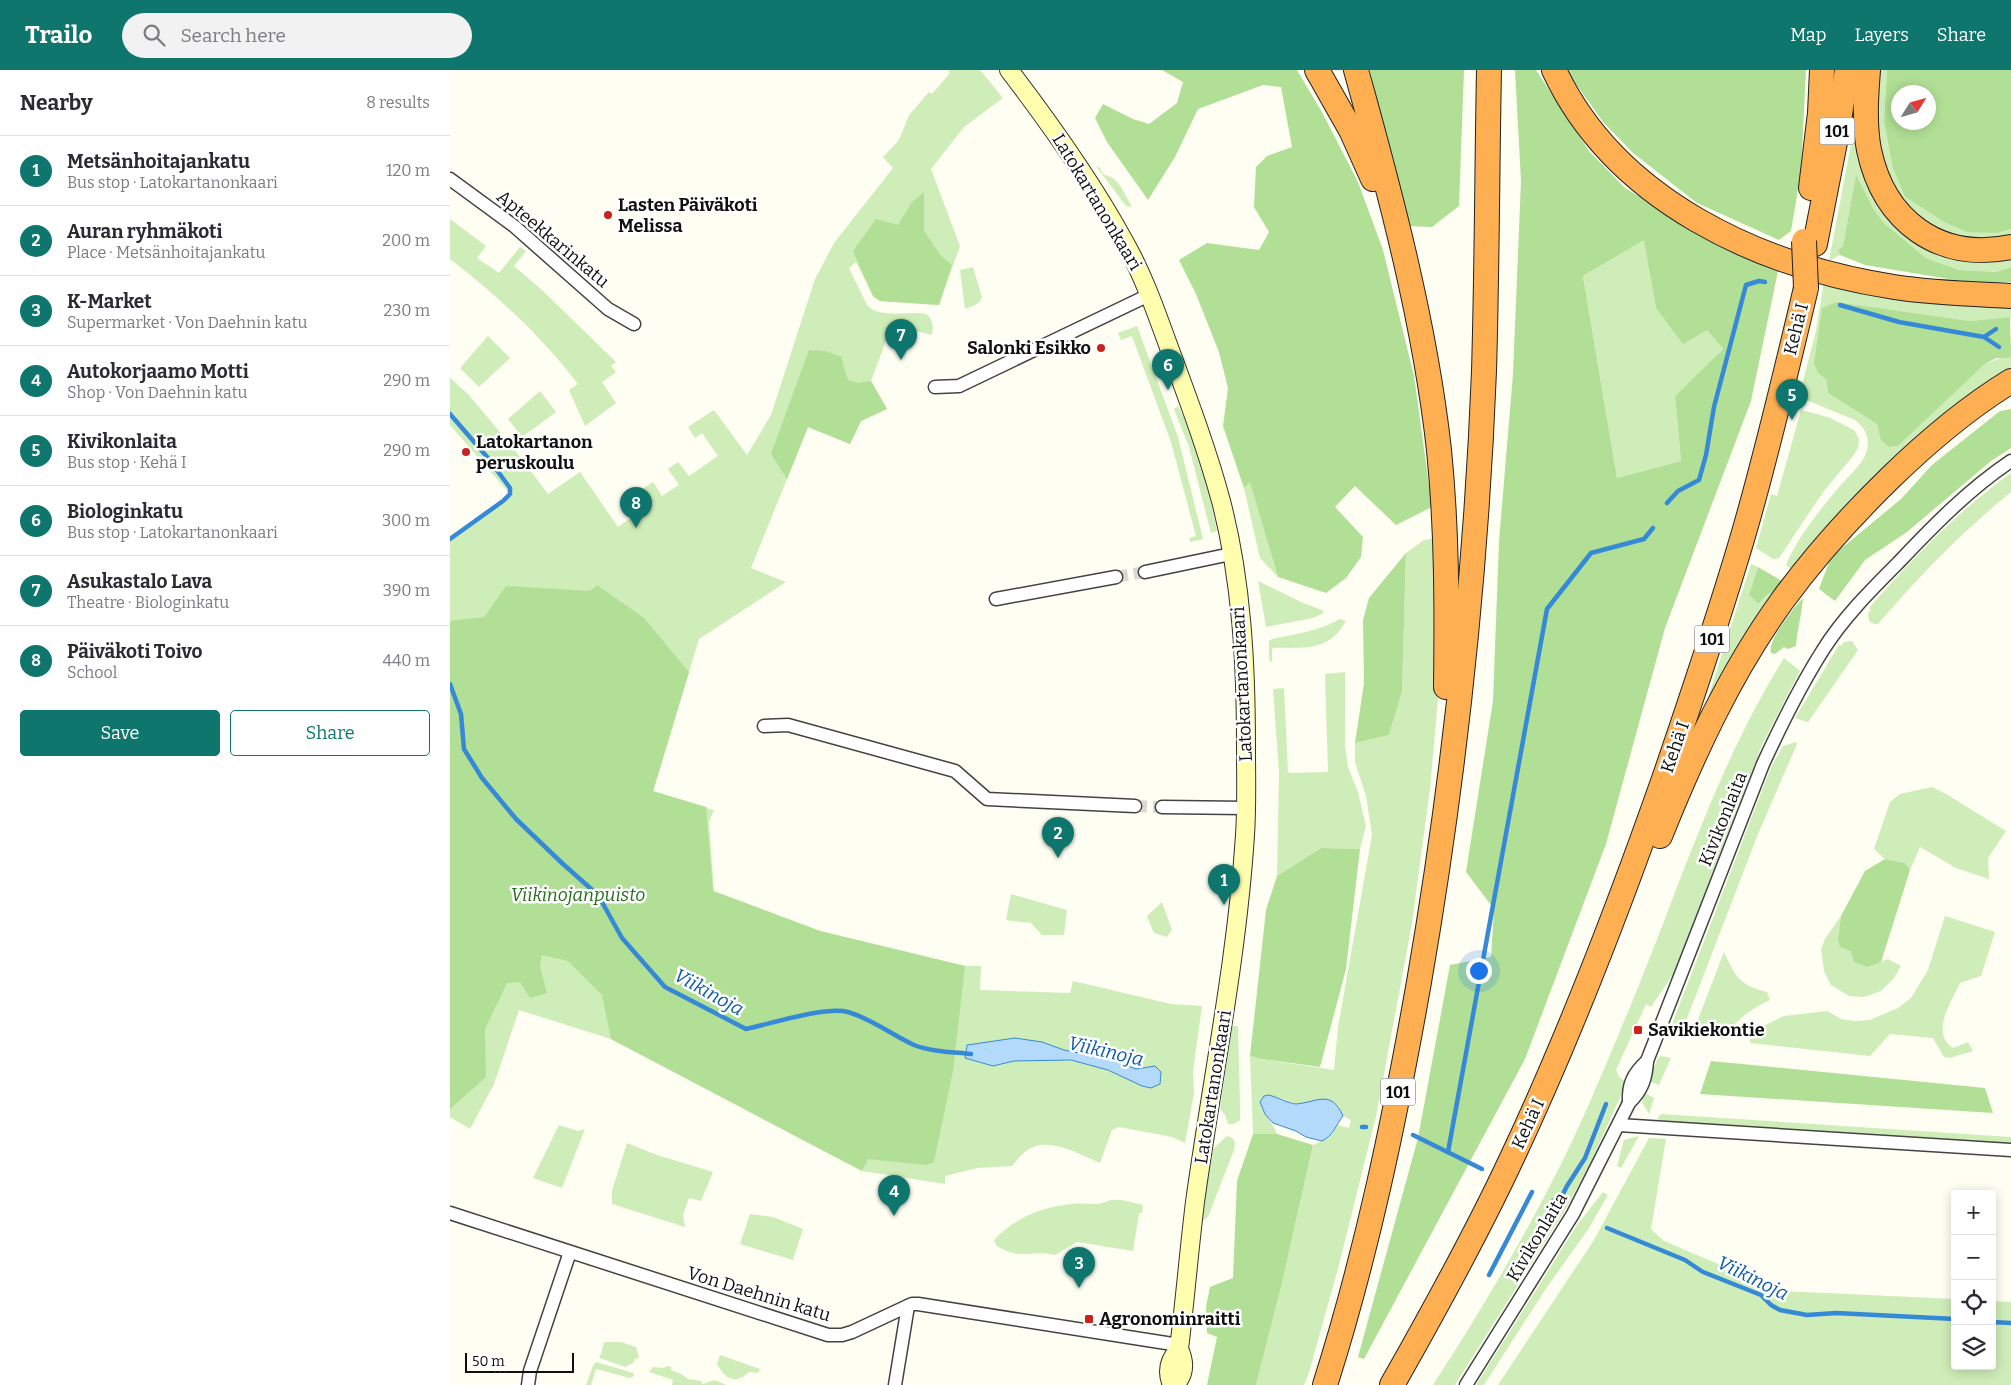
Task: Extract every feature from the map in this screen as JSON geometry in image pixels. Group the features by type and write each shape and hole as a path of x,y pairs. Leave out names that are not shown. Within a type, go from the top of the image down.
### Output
{"highway":[{"path":"1317,70 1350,130 1370,173 1405,263"},
{"path":"1356,70 1405,263 1429,382 1439,448 1448,607 1446,691 1443,723 1449,794"},
{"name":"101","path":"1325,1385 1366,1242 1403,1070 1436,882 1449,794 1472,555 1484,372 1489,70"},
{"path":"1554,70 1570,102 1588,128 1620,164 1640,182 1674,206 1748,246 1830,274 1895,287 2011,296"},
{"path":"1810,242 1804,230 1820,112 1822,70"},
{"name":"101","path":"1810,242 1838,127 1847,70"},
{"path":"1868,70 1866,93 1869,149 1876,174 1894,208 1915,229 1949,247 1982,251 2011,247"},
{"name":"Kehä I","path":"1392,1385 1471,1242 1511,1161 1589,982 1637,857 1709,650 1746,527 1806,288 1810,242"},
{"path":"1589,982 1654,850 1686,771 1717,708 1732,680 1782,601 1820,552 1860,508 1909,459 1972,408 2011,381"}],"street":[{"name":"Latokartanonkaari","path":"1009,70 1059,137 1097,197 1126,245 1149,296 1202,435 1222,504 1244,643 1246,808 1241,894 1234,960 1196,1201 1179,1347 1184,1361 1181,1378 1174,1385"},
{"name":"Apteekkarinkatu","path":"450,179 521,232 608,309 634,324"},
{"path":"934,387 959,386 1149,296"},
{"name":"Kivikonlaita","path":"1466,1385 1572,1214 1619,1126 1629,1103 1640,1092 1646,1076 1647,1061 1763,764 1781,725 1824,648 1854,610 1920,540 1959,503 2011,461"},
{"path":"1145,572 1231,554"},
{"path":"996,600 1116,577"},
{"path":"764,726 788,725 955,771 987,799 1135,806"},
{"path":"1162,807 1246,808"},
{"path":"1619,1126 2011,1150"},
{"name":"Von Daehnin katu","path":"450,1213 828,1335 842,1335 852,1332 908,1306 918,1304 1179,1347"},
{"path":"528,1385 530,1371 570,1252"},
{"path":"895,1385 908,1306"}],"green space":[{"name":"Viikinojanpuisto","path":"948,70 980,70 1003,98 964,127 931,169 960,246 939,305 880,301 873,296 856,262 849,268 867,305 873,310 888,313 926,314 932,321 932,335 892,325 871,381 887,409 861,421 850,444 808,427 751,568 786,582 699,639 653,792 714,810 709,822 714,891 820,931 965,966 981,966 980,990 1070,993 1073,981 1171,1004 1202,1006 1193,1071 1194,1093 1185,1143 1172,1137 1119,1127 1112,1130 1100,1163 1073,1151 1053,1145 1044,1145 1026,1151 1012,1166 977,1168 945,1176 945,1184 862,1171 611,1039 519,1010 494,1084 470,1129 450,1117 450,539 510,494 450,425 450,378 469,395 518,454 548,494 580,472 618,527 651,504 641,490 653,482 662,496 679,485 668,469 678,462 689,476 718,456 702,433 695,438 688,427 714,410 747,455 771,415 815,279 834,243 893,168 883,157 899,140 909,115 929,92 932,94 950,73"},
{"path":"1162,70 1297,70 1323,114 1358,182 1383,250 1414,376 1432,507 1396,525 1355,486 1335,507 1363,537 1361,557 1346,578 1326,593 1278,577 1250,482 1244,488 1223,426 1228,388 1219,352 1196,294 1179,260 1207,243 1259,250 1269,232 1254,207 1256,167 1267,156 1292,147 1281,87 1263,85 1198,109 1175,157 1148,200 1107,142 1095,118 1103,104 1133,119 1149,124 1177,103 1183,82"},
{"path":"1370,70 1464,70 1459,206 1432,227 1406,226"},
{"path":"1515,70 1536,70 1589,151 1625,188 1727,249 1778,271 1751,401 1665,628 1606,844 1525,1059 1364,1359 1358,1357 1418,1138 1450,965 1491,957 1494,909 1466,872 1493,701 1499,541 1513,374 1521,181","holes":["1644,240 1656,308 1683,344 1707,330 1723,349 1675,396 1681,461 1617,478 1583,276"]},
{"path":"1566,70 1806,70 1801,172 1791,231 1779,240 1697,203 1633,153 1603,122"},
{"path":"1877,70 1887,70 1884,122 1893,169 1905,197 1944,222 1998,233 2011,229 2011,237 1968,240 1949,235 1915,215 1896,193 1877,145"},
{"path":"1887,70 2011,70 2011,229 1998,233 1967,232 1944,222 1905,197 1893,169 1884,122"},
{"path":"1859,101 1904,225 2011,254 2011,267 1996,272 1959,270 1926,258 1885,224 1874,210 1856,176 1843,246 1838,250 1840,255 1829,261"},
{"path":"1096,166 1100,168 1104,175 1109,176 1118,183 1132,207 1126,206"},
{"path":"1856,175 1874,210 1885,224 1926,258 1959,270 1996,272 2011,267 2011,282 1973,283 1865,265 1840,255 1838,250 1843,246"},
{"path":"924,192 924,231 941,256 952,265 939,305 880,301 873,296 853,251 876,219 898,225 912,202"},
{"path":"450,219 486,246 477,258 499,273 520,247 526,251 514,266 543,291 616,362 611,366 616,372 602,382 616,403 585,426 569,390 578,384 564,366 518,317 450,259"},
{"path":"1645,239 1656,308 1707,330 1723,349 1675,396 1681,461 1617,478 1583,276"},
{"path":"973,267 982,297 978,304 965,309 960,270"},
{"path":"1824,281 2011,306 2011,318 1970,321 1837,302 1819,374 1826,379 1828,393 1877,424 1889,447 1898,446 1985,364 2011,354 2011,372 1795,572 1786,565 1791,554 1825,504 1859,465 1868,445 1866,433 1855,420 1799,397 1816,331"},
{"path":"1837,302 1970,321 2010,317 2011,354 2009,358 1996,358 1985,364 1898,446 1889,447 1881,440 1877,424 1828,393 1826,379 1819,374 1814,364 1822,308"},
{"path":"1137,326 1178,437 1203,539 1190,542 1189,538 1196,536 1171,442 1132,336 1121,340 1118,333"},
{"path":"488,336 510,358 479,387 460,368"},
{"path":"809,350 825,351 842,357 848,380 858,383 871,381 887,409 861,421 850,444 808,427 787,479 771,454"},
{"path":"540,391 556,412 522,437 508,419"},
{"path":"1178,406 1192,436 1206,483 1217,531 1211,533 1189,447 1174,409"},
{"path":"2011,409 2011,448 1991,461 1907,532 1865,560 1835,601 1819,589 1831,557 1901,499 1932,465 2000,411"},
{"path":"1801,410 1828,417 1854,430 1859,439 1858,448 1823,492 1779,558 1773,559 1756,548 1771,494 1777,496"},
{"path":"2011,473 2011,492 1942,555 1878,624 1869,621 1868,613 1871,610 1869,608 1919,554 1972,503"},
{"path":"1250,481 1278,577 1260,558 1244,488"},
{"path":"1438,534 1438,699 1430,789 1412,923 1377,1112 1339,1265 1308,1376 1304,1385 1256,1385 1282,1283 1313,1145 1331,1135 1337,1125 1349,1128 1351,1120 1343,1116 1339,1107 1327,1099 1296,1104 1280,1098 1262,1105 1277,1134 1253,1134 1250,1056 1334,1070 1338,1027 1372,835 1366,796 1355,762 1355,743 1389,735 1402,692 1406,553 1424,540"},
{"path":"1406,553 1402,692 1389,735 1355,743 1364,683 1363,620 1369,598"},
{"path":"1751,564 1758,567 1749,595 1758,604 1768,594 1774,593 1782,581 1786,584 1706,704"},
{"path":"1758,567 1782,581 1774,593 1768,594 1758,604 1749,595"},
{"path":"1258,581 1322,610 1324,613 1313,618 1266,627"},
{"path":"597,585 644,618 689,672 653,791 706,807 713,891 820,931 965,966 953,1071 934,1162 927,1165 868,1159 862,1171 611,1039 602,995 568,961 542,955 540,966 547,993 530,998 520,982 507,983 485,1029 486,1077 450,1109 450,621 484,617 506,586 590,591"},
{"path":"1803,598 1796,646 1788,649 1784,647 1775,654 1771,653 1773,640 1777,633"},
{"path":"1340,619 1346,621 1331,639 1314,646 1272,648 1272,662 1269,660 1269,641 1272,639 1316,629"},
{"path":"1852,641 1858,650 1808,722 1795,718 1839,645 1841,646 1844,642"},
{"path":"1784,658 1800,671 1762,745 1674,973 1651,1007 1646,1004 1616,1070 1620,1078 1627,1082 1590,1164 1564,1212 1455,1385 1433,1385 1535,1215 1565,1156 1591,1101 1630,1007 1718,785 1760,699"},
{"path":"1345,672 1345,746 1348,767 1358,792 1366,826 1360,849 1321,848 1277,876 1279,773 1273,689 1284,688 1288,773 1328,772 1325,674"},
{"path":"1796,742 1797,744 1758,834 1681,1034 1669,1032 1771,767 1783,746"},
{"path":"1932,787 2006,831 1988,858 1989,879 1956,868 1920,847 1910,870 1905,863 1885,859 1874,849 1890,802 1900,794"},
{"path":"1321,848 1360,849 1346,969 1320,1067 1250,1056 1266,910 1277,876"},
{"path":"1885,859 1905,863 1910,870 1881,962 1868,967 1854,962 1851,951 1840,947 1838,939 1841,916 1865,871"},
{"path":"1011,894 1067,910 1064,935 1042,935 1031,923 1006,920"},
{"path":"1162,902 1172,930 1167,937 1154,933 1147,916"},
{"path":"1841,916 1838,939 1868,967 1888,959 1901,966 1894,978 1881,991 1864,997 1849,996 1831,985 1824,971 1821,949 1825,939"},
{"path":"1945,916 1995,932 1981,976 1960,983 1944,1017 1943,1034 1946,1041 1953,1048 1968,1042 1973,1051 1950,1058 1944,1057 1933,1038 1890,1034 1870,1056 1750,1043 1750,1039 1761,1027 1784,1016 1827,1011 1841,1019 1855,1021 1870,1020 1898,1008 1911,998 1928,970"},
{"path":"1724,952 1735,974 1750,987 1767,992 1770,1000 1744,1016 1723,1039 1692,1035"},
{"path":"1232,1026 1238,1026 1240,1120 1234,1124 1228,1124 1225,1115 1220,1109"},
{"path":"1661,1056 1671,1058 1659,1085 1648,1081 1658,1058"},
{"path":"1711,1061 1985,1088 1993,1113 1700,1094"},
{"path":"1644,1092 1654,1098 1649,1114 1642,1102"},
{"path":"1661,1114 2011,1137 2011,1143 1662,1121 1657,1119"},
{"path":"559,1125 578,1131 585,1129 562,1188 533,1178"},
{"path":"1253,1134 1277,1134 1313,1145 1282,1283 1256,1385 1207,1385 1217,1337 1207,1333 1206,1307 1210,1287 1233,1278 1237,1181"},
{"path":"1227,1136 1231,1137 1235,1142 1234,1150 1208,1217 1201,1220 1213,1149"},
{"path":"1639,1136 1621,1168 1617,1166 1624,1140"},
{"path":"1649,1138 1666,1139 1651,1229 1664,1241 1782,1291 1951,1299 1951,1370 1996,1370 1996,1301 2011,1302 2011,1385 1498,1385 1594,1240"},
{"path":"627,1143 657,1155 713,1172 701,1201 689,1198 683,1215 685,1227 612,1204 612,1191"},
{"path":"1603,1192 1608,1195 1589,1228 1545,1290 1484,1385 1476,1385 1577,1225"},
{"path":"1110,1200 1122,1200 1143,1205 1142,1213 1139,1213 1133,1251 1077,1242 1055,1255 1040,1253 1020,1254 997,1246 994,1240 1020,1220 1040,1211 1060,1206 1100,1203"},
{"path":"750,1214 773,1217 803,1229 793,1260 740,1244"},
{"path":"604,1342 621,1342 636,1347 639,1358 625,1367 600,1358"},
{"path":"720,1355 760,1369 758,1373 749,1372 739,1378 731,1379 723,1373 717,1364"},
{"path":"596,1362 633,1373 634,1376 630,1378 596,1369 591,1385 586,1385"},
{"path":"653,1367 663,1368 671,1367 671,1370 688,1379 701,1381 702,1384 715,1380 726,1385 672,1385 673,1380 649,1372"}],"water":[{"path":"1015,1038 1042,1042 1064,1050 1109,1059 1136,1069 1155,1066 1161,1072 1160,1084 1151,1088 1142,1086 1108,1070 1071,1060 1014,1061 993,1066 965,1058 967,1045"},
{"path":"1269,1095 1296,1104 1323,1099 1329,1100 1334,1102 1343,1116 1326,1139 1322,1141 1306,1137 1296,1131 1273,1123 1265,1114 1260,1102 1264,1096"}],"waterway":[{"path":"1667,503 1678,491 1699,480 1706,455 1714,407 1746,285 1759,281 1765,282"},
{"path":"1840,305 1899,322 1984,337 1996,329"},
{"path":"1984,337 1999,347"},
{"name":"Viikinoja","path":"450,414 488,458 510,488 510,494 503,501 450,539"},
{"path":"1448,1152 1547,609 1591,553 1644,539 1653,528"},
{"name":"Viikinoja","path":"450,684 461,714 464,749 482,778 516,819 598,895 622,938 665,987 746,1029 812,1013 826,1011 848,1012 914,1045 928,1049 971,1054"},
{"path":"1558,1204 1585,1158 1606,1104"},
{"name":"Viikinoja","path":"1413,1135 1482,1169"},
{"path":"1489,1275 1532,1192"},
{"name":"Viikinoja","path":"1553,1201 1560,1206"},
{"name":"Viikinoja","path":"1607,1228 1685,1260 1703,1272 1761,1295 1771,1305 1780,1310 1807,1315 1836,1313 1951,1319"},
{"name":"Viikinoja","path":"1996,1322 2011,1323"}],"tunnel":[{"path":"1116,577 1145,572"},
{"path":"1135,806 1162,807"}],"place":[{"name":"Lasten Päiväkoti Melissa","path":"608,215"},
{"name":"Salonki Esikko","path":"1101,348"},
{"name":"Asukastalo Lava","path":"901,360"},
{"name":"Biologinkatu","path":"1168,390"},
{"name":"Kivikonlaita","path":"1792,420"},
{"name":"Latokartanon peruskoulu","path":"466,452"},
{"name":"Päiväkoti Toivo","path":"636,528"},
{"name":"Auran ryhmäkoti","path":"1058,858"},
{"name":"Metsänhoitajankatu","path":"1224,905"},
{"name":"Savikiekontie","path":"1638,1030"},
{"name":"Autokorjaamo Motti","path":"894,1216"},
{"name":"K-Market","path":"1079,1288"},
{"name":"Agronominraitti","path":"1089,1319"}]}
